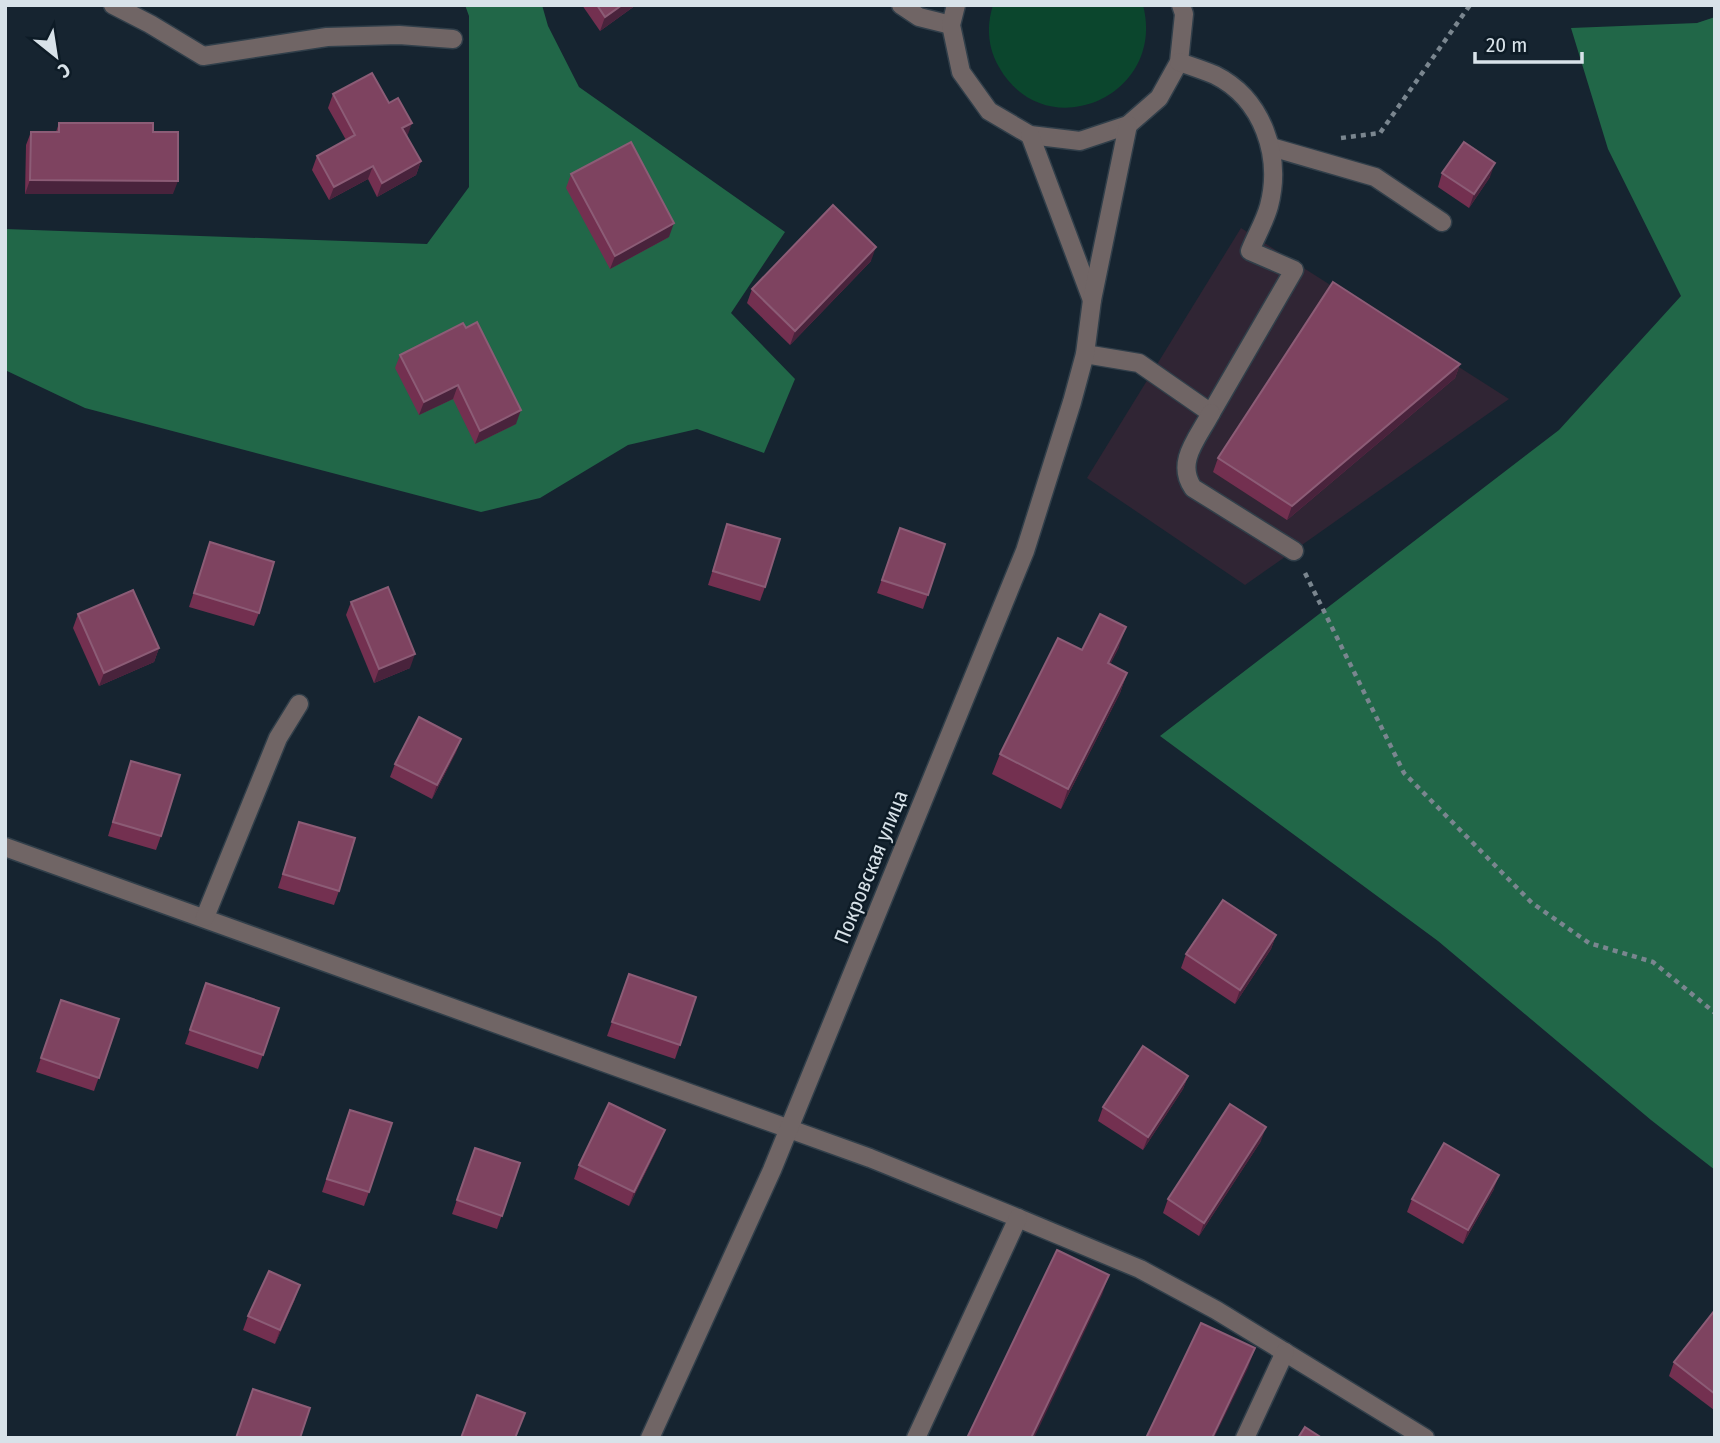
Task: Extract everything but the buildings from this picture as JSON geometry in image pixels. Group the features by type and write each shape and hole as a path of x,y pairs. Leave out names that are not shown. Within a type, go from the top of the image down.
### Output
{"street":[{"path":"113,5 203,56 327,37 399,35 453,39"},
{"path":"901,5 919,17 951,25"},
{"path":"956,5 951,25 961,72 989,111 1030,135 1080,141 1128,125 1159,98 1179,62 1184,14 1181,5"},
{"path":"1179,62 1216,76 1239,93 1261,119 1271,147 1273,176 1269,206 1250,251 1294,271 1211,413 1185,462 1185,476 1192,488 1294,551"},
{"name":"Покровская улица","path":"650,1438 762,1192 1025,551 1085,354 1092,300 1128,125"},
{"path":"1030,135 1092,300"},
{"path":"1271,147 1376,177 1442,222"},
{"path":"1085,354 1139,363 1211,413"},
{"path":"205,917 278,738 299,704"},
{"path":"5,846 870,1157 1018,1217 1140,1269 1216,1310 1425,1438"},
{"path":"916,1438 1018,1217"},
{"path":"1245,1438 1285,1352"}],"path":[{"path":"1339,138 1380,133 1470,5"},
{"path":"1294,551 1404,773 1532,904 1589,943 1653,962 1715,1013"}],"shaded area":[{"path":"1241,228 1509,399 1245,585 1087,478"}],"green space":[{"path":"465,5 542,5 548,26 579,87 785,232 731,313 795,379 764,453 697,429 628,445 540,498 481,512 85,408 5,370 5,229 427,244 469,187 469,16"},
{"path":"993,5 1143,5 1146,38 1137,65 1120,87 1097,101 1071,107 1044,105 1019,91 995,60 989,37"},
{"path":"1715,17 1715,1170 1651,1120 1438,941 1160,736 1559,430 1681,296 1608,149 1571,28 1697,23"}]}
